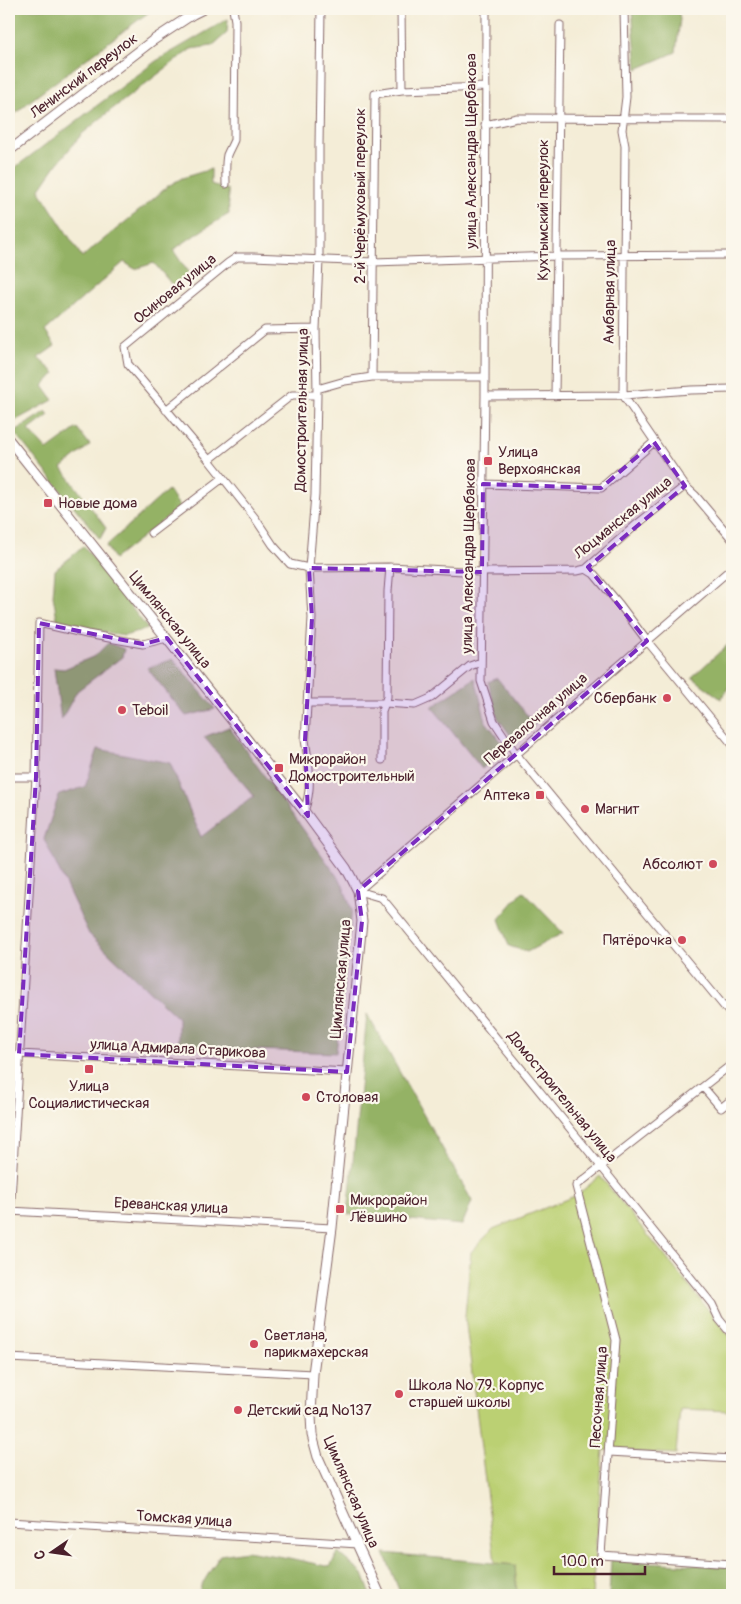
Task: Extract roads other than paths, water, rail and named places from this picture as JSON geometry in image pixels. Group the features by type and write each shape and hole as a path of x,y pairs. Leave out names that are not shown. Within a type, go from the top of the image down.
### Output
{"main road":[{"name":"Ленинский переулок","path":"9,151 152,41 192,14 203,9"},
{"name":"Цимлянская улица","path":"9,440 304,811 346,868 358,891 362,921 332,1228 313,1374 310,1416 312,1435 318,1457 380,1595"}],"street":[{"path":"226,184 226,160 234,140 235,20 233,9"},
{"name":"Домостроительная улица","path":"304,811 308,800 309,760 305,740 312,618 309,568 315,495 321,9"},
{"path":"401,9 402,90 486,87"},
{"name":"улица Александра Щербакова","path":"486,9 485,396 481,681 494,721 516,754 732,1016"},
{"name":"Амбарная улица","path":"623,395 625,146 622,130 626,97 624,9"},
{"name":"Кухтымский переулок","path":"554,396 560,26"},
{"name":"2-й Черёмуховый переулок","path":"372,377 375,94 402,90"},
{"path":"485,125 518,118 732,119"},
{"name":"Осиновая улица","path":"166,410 128,364 125,347 228,263 238,257 374,262 485,257 732,255"},
{"path":"309,568 290,564 273,545 255,518 223,478 166,410 265,330 316,329"},
{"path":"208,460 292,395 317,392 344,381 372,377 484,377"},
{"path":"485,396 623,395 691,390 732,390"},
{"path":"623,395 685,486 696,495 732,539"},
{"path":"484,484 601,488 654,442"},
{"path":"151,533 223,478"},
{"name":"Лоцманская улица","path":"309,568 390,567 482,572 577,571 586,569 685,486"},
{"path":"382,760 382,711 387,697 390,567"},
{"name":"Перевалочная улица","path":"358,891 732,568"},
{"path":"586,569 594,574 732,744"},
{"path":"9,1233 36,777 39,623 143,644 167,638"},
{"path":"307,703 415,705 432,698 470,666 481,662"},
{"path":"14,774 36,777"},
{"name":"Домостроительная улица","path":"358,891 382,898 712,1304 719,1319 732,1336"},
{"path":"9,1060 19,1054"},
{"name":"улица Адмирала Старикова","path":"19,1054 347,1072"},
{"path":"601,1166 732,1064"},
{"path":"703,1087 721,1108 732,1099"},
{"name":"Песочная улица","path":"601,1166 576,1186 616,1340 601,1555 732,1564"},
{"name":"Ереванская улица","path":"9,1211 332,1228"},
{"path":"9,1358 313,1374"},
{"path":"609,1452 732,1459"},
{"name":"Томская улица","path":"9,1522 358,1544"}],"place":[{"name":"Улица Верхоянская","path":"488,461"},
{"name":"Новые дома","path":"48,503"},
{"name":"Сбербанк","path":"667,698"},
{"name":"Teboil","path":"122,710"},
{"name":"Микрорайон Домостроительный","path":"279,768"},
{"name":"Аптека","path":"540,795"},
{"name":"Магнит","path":"585,809"},
{"name":"Абсолют","path":"713,864"},
{"name":"Пятёрочка","path":"682,940"},
{"name":"Улица Социалистическая","path":"89,1069"},
{"name":"Столовая","path":"306,1097"},
{"name":"Микрорайон Лёвшино","path":"340,1209"},
{"name":"Светлана, парикмахерская","path":"254,1344"},
{"name":"Школа № 79. Корпус старшей школы","path":"399,1394"},
{"name":"Детский сад №137","path":"238,1410"}]}
